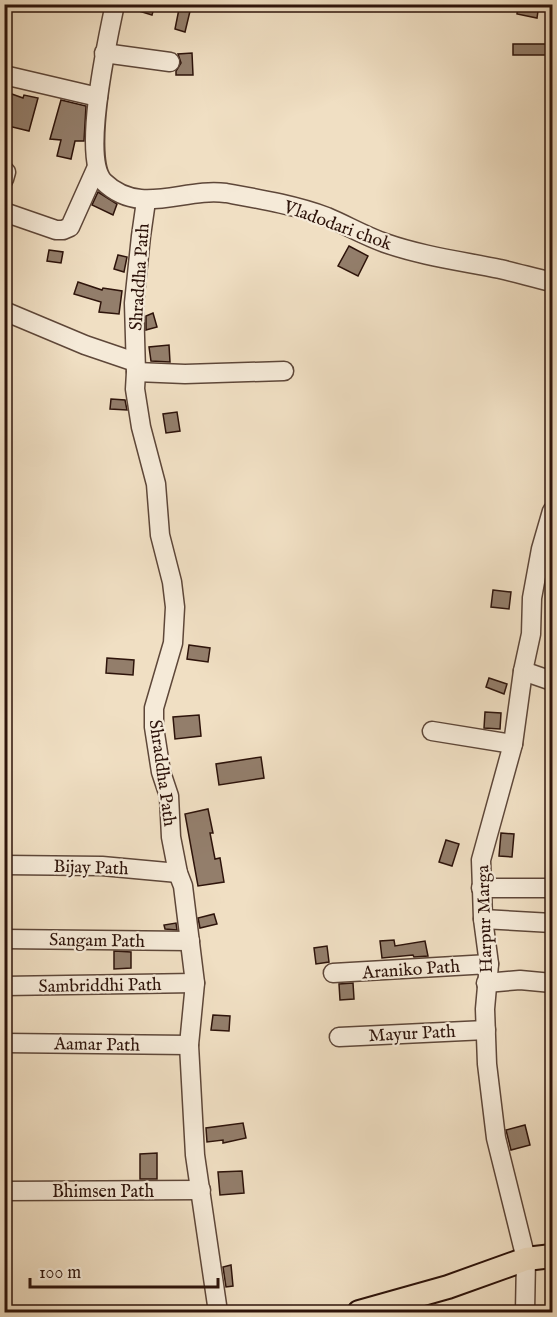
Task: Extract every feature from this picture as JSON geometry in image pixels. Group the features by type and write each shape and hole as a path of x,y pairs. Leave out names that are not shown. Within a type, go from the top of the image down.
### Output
{"main road":[{"path":"358,1312 448,1287 526,1260 552,1256"}],"street":[{"path":"4,212 56,230 70,227 96,169 98,97 104,53 115,4"},
{"path":"104,53 170,62"},
{"path":"4,75 98,97"},
{"name":"Vladodari chok","path":"96,169 103,181 121,193 146,201 213,191 265,200 325,217 385,243 435,258 499,269 552,282"},
{"name":"Shraddha Path","path":"146,201 134,303 135,389 141,427 156,484 160,535 170,571 175,607 173,643 154,708 154,727 161,772 169,796 171,837 183,886 195,983 189,1045 195,1155 218,1312"},
{"path":"4,311 136,367 185,374 284,371"},
{"name":"Harpur Marga","path":"525,1312 526,1260 496,1138 486,1030 486,983 489,964 483,919 481,860 513,744 523,671 531,634 532,598 541,549 552,511"},
{"path":"523,671 552,681"},
{"path":"432,731 513,744"},
{"name":"Bijay Path","path":"4,865 102,866 178,873"},
{"path":"481,888 552,888"},
{"path":"483,919 552,923"},
{"name":"Sangam Path","path":"4,939 190,941"},
{"name":"Araniko Path","path":"333,973 489,964"},
{"path":"486,983 520,980 552,983"},
{"name":"Sambriddhi Path","path":"4,986 195,983"},
{"name":"Mayur Path","path":"339,1037 486,1030"},
{"name":"Aamar Path","path":"4,1043 189,1045"},
{"name":"Bhimsen Path","path":"4,1191 201,1190"}],"building":[{"path":"126,4 155,4 152,15 126,7"},
{"path":"180,4 191,7 185,32 175,29"},
{"path":"518,4 539,4 537,18 517,14"},
{"path":"513,44 547,44 547,55 513,55"},
{"path":"192,53 193,75 176,75 181,63 178,54"},
{"path":"9,93 23,98 24,95 38,98 29,131 4,125 4,104"},
{"path":"61,100 86,106 84,141 75,141 71,159 57,156 61,140 50,139"},
{"path":"98,192 117,204 113,215 92,205"},
{"path":"349,246 368,256 358,276 338,266"},
{"path":"49,250 63,252 61,263 47,261"},
{"path":"118,255 127,257 124,272 114,269"},
{"path":"78,282 102,290 103,288 122,291 119,314 99,312 101,302 74,294"},
{"path":"153,313 157,327 146,330 146,316"},
{"path":"169,345 170,362 151,361 149,347"},
{"path":"111,399 125,400 127,410 110,409"},
{"path":"177,412 180,431 166,433 163,414"},
{"path":"493,590 511,592 509,609 491,607"},
{"path":"189,645 210,648 208,662 187,659"},
{"path":"107,658 134,660 133,675 106,673"},
{"path":"489,678 507,684 504,694 486,687"},
{"path":"485,712 501,713 500,729 484,728"},
{"path":"199,715 201,736 175,739 173,717"},
{"path":"261,757 264,778 219,785 216,764"},
{"path":"208,809 215,859 220,858 224,882 198,886 185,814"},
{"path":"501,833 514,834 512,857 499,856"},
{"path":"446,840 459,844 452,866 439,862"},
{"path":"214,914 217,924 200,928 198,918"},
{"path":"176,923 177,930 165,929 164,925"},
{"path":"394,940 395,946 425,941 428,956 382,958 380,941"},
{"path":"327,946 329,962 316,964 314,948"},
{"path":"114,951 131,952 131,968 114,969"},
{"path":"353,983 354,999 340,1000 339,984"},
{"path":"213,1015 230,1016 229,1031 211,1030"},
{"path":"243,1123 246,1138 223,1143 223,1140 207,1142 206,1128"},
{"path":"525,1125 530,1145 511,1150 506,1130"},
{"path":"157,1153 157,1179 140,1179 140,1154"},
{"path":"242,1171 244,1193 220,1195 218,1172"},
{"path":"231,1265 233,1286 226,1287 223,1267"}]}
